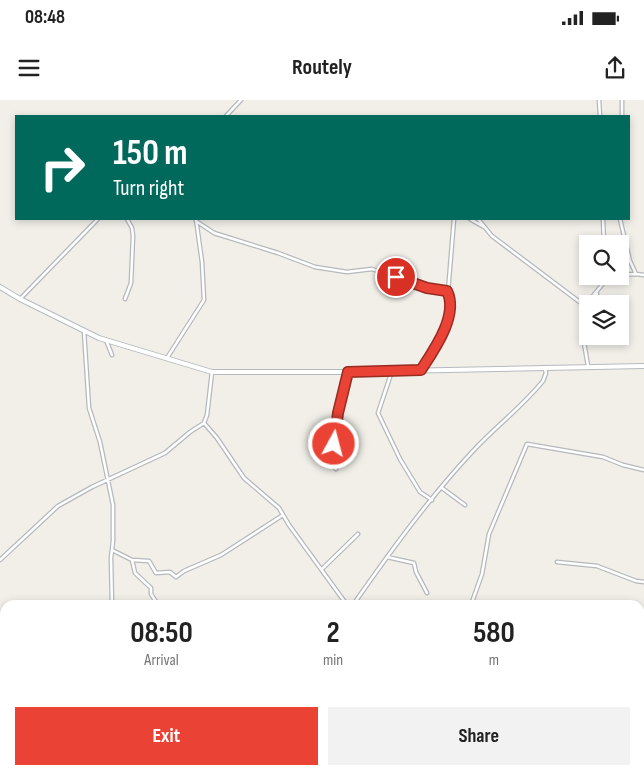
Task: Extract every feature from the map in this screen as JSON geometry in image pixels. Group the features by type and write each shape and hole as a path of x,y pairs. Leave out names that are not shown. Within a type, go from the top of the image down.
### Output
{"street":[{"path":"227,115 242,100"},
{"path":"599,100 600,115"},
{"path":"622,100 622,115"},
{"path":"20,299 97,220"},
{"path":"125,299 131,283 133,236 132,228 128,220"},
{"path":"196,220 214,233 278,253 315,268 347,272 372,269 427,288 444,290 448,294"},
{"path":"166,360 204,300 202,262 196,220"},
{"path":"421,370 446,326 454,220"},
{"path":"472,220 486,228"},
{"path":"479,220 492,236 579,301"},
{"path":"603,220 604,235"},
{"path":"620,220 630,261 636,274"},
{"path":"629,275 644,275"},
{"path":"0,287 20,299 106,340 166,360 212,372 348,372 644,366"},
{"path":"84,331 87,398 100,442 113,505 112,600"},
{"path":"106,340 112,355"},
{"path":"583,345 588,366"},
{"path":"357,600 387,557 473,451 533,393 546,376 545,367"},
{"path":"392,371 378,414 400,459 420,492 432,500"},
{"path":"0,560 58,506 165,453 204,423 207,416 212,372"},
{"path":"336,469 330,460 336,438 338,413 348,372"},
{"path":"204,423 217,438 244,478 279,508 344,600"},
{"path":"473,600 482,574 490,534 527,444 603,457 623,465 644,470"},
{"path":"442,488 465,505"},
{"path":"112,550 132,560 147,560 151,563 156,573 169,571 176,577 184,571 221,555 283,515"},
{"path":"322,569 358,534"},
{"path":"387,557 414,562 416,572 427,593"},
{"path":"132,560 135,573 151,588 150,594 154,600"},
{"path":"557,562 596,566 636,581 644,582"}],"route":[{"path":"334,444 338,413 348,372 421,370 440,340 448,321 447,291 427,288 396,277"}]}
